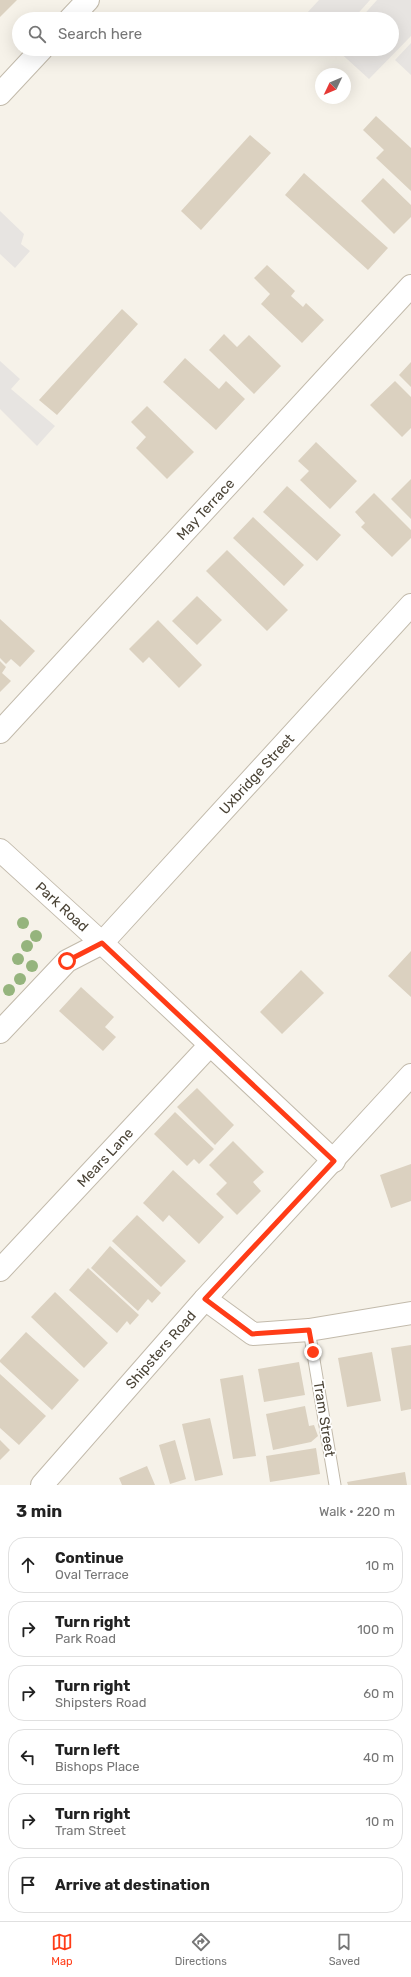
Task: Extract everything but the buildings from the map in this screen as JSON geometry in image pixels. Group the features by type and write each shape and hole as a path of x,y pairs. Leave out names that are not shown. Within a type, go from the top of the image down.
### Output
{"street":[{"path":"77,12 88,0"},
{"path":"0,94 35,56"},
{"name":"May Terrace","path":"0,732 411,286"},
{"name":"Uxbridge Street","path":"102,943 411,605"},
{"name":"Park Road","path":"0,850 102,943 334,1161"},
{"path":"0,1032 67,961 102,943"},
{"name":"Mears Lane","path":"0,1270 210,1045"},
{"name":"Shipsters Road","path":"42,1485 205,1299 334,1161 411,1075"},
{"path":"205,1299 252,1334 309,1330 411,1313"}],"lane":[{"name":"Tram Street","path":"309,1330 335,1485"}],"shaded area":[{"path":"319,0 370,0 359,12 308,12"},
{"path":"377,0 411,0 411,36 399,48 399,12 366,12"},
{"path":"411,43 411,75 395,60"},
{"path":"344,56 391,56 369,79"},
{"path":"0,211 24,234 21,244 30,251 15,268 0,254"},
{"path":"0,361 20,379 11,389 55,426 37,446 0,409"}],"route":[{"path":"67,961 102,943 334,1161 205,1299 252,1334 309,1330 313,1352"}]}
